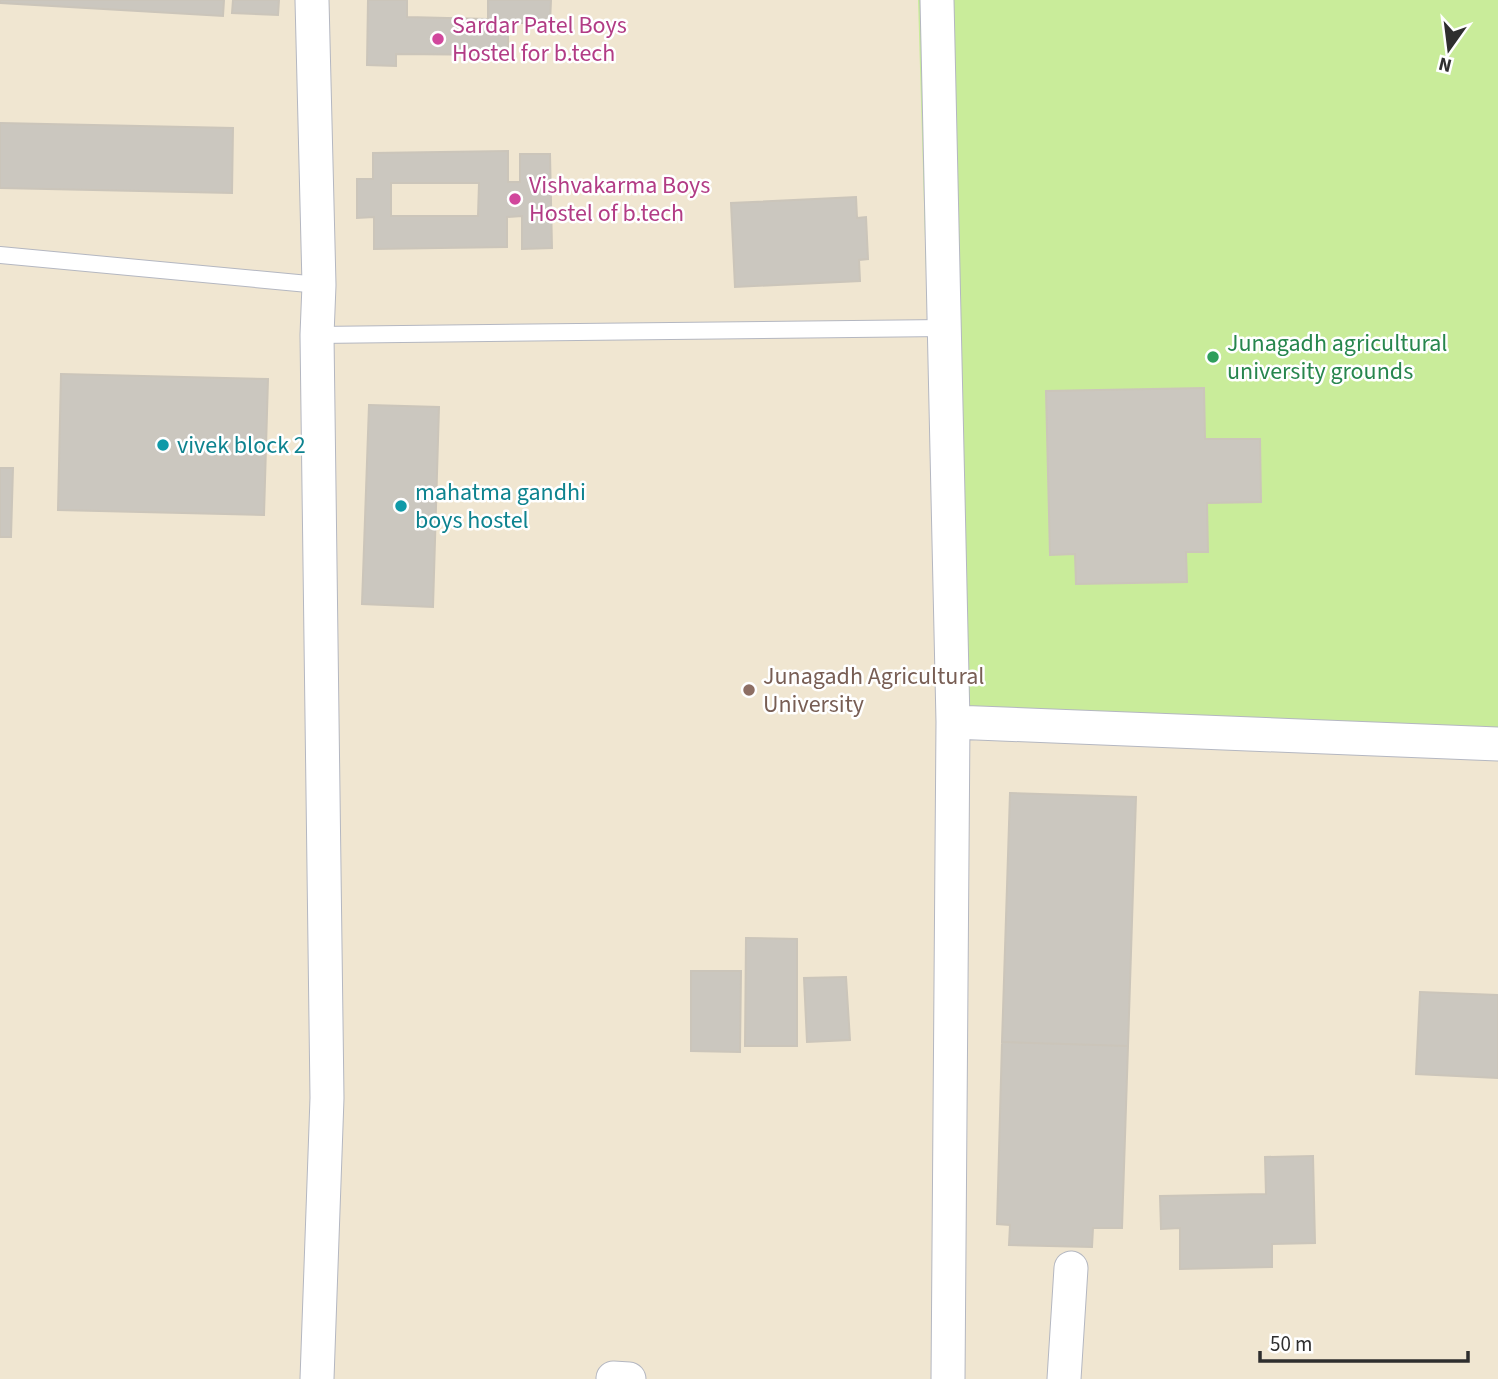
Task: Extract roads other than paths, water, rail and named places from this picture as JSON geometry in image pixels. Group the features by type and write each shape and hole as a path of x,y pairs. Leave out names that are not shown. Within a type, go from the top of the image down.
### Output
{"street":[{"path":"312,0 319,285 317,335 327,1098 317,1379"},
{"path":"937,0 953,722 948,1379"},
{"path":"953,722 1498,744"},
{"path":"1064,1379 1071,1268"},
{"path":"613,1378 629,1379"}],"lane":[{"path":"0,255 319,285"},
{"path":"317,335 944,328"}],"place":[{"name":"Sardar Patel Boys Hostel for b.tech","path":"438,39"},
{"name":"Vishvakarma Boys Hostel of b.tech","path":"515,199"},
{"name":"Junagadh agricultural university grounds","path":"1213,357"},
{"name":"vivek block 2","path":"163,445"},
{"name":"mahatma gandhi boys hostel","path":"401,506"},
{"name":"Junagadh Agricultural University","path":"749,690"}]}
